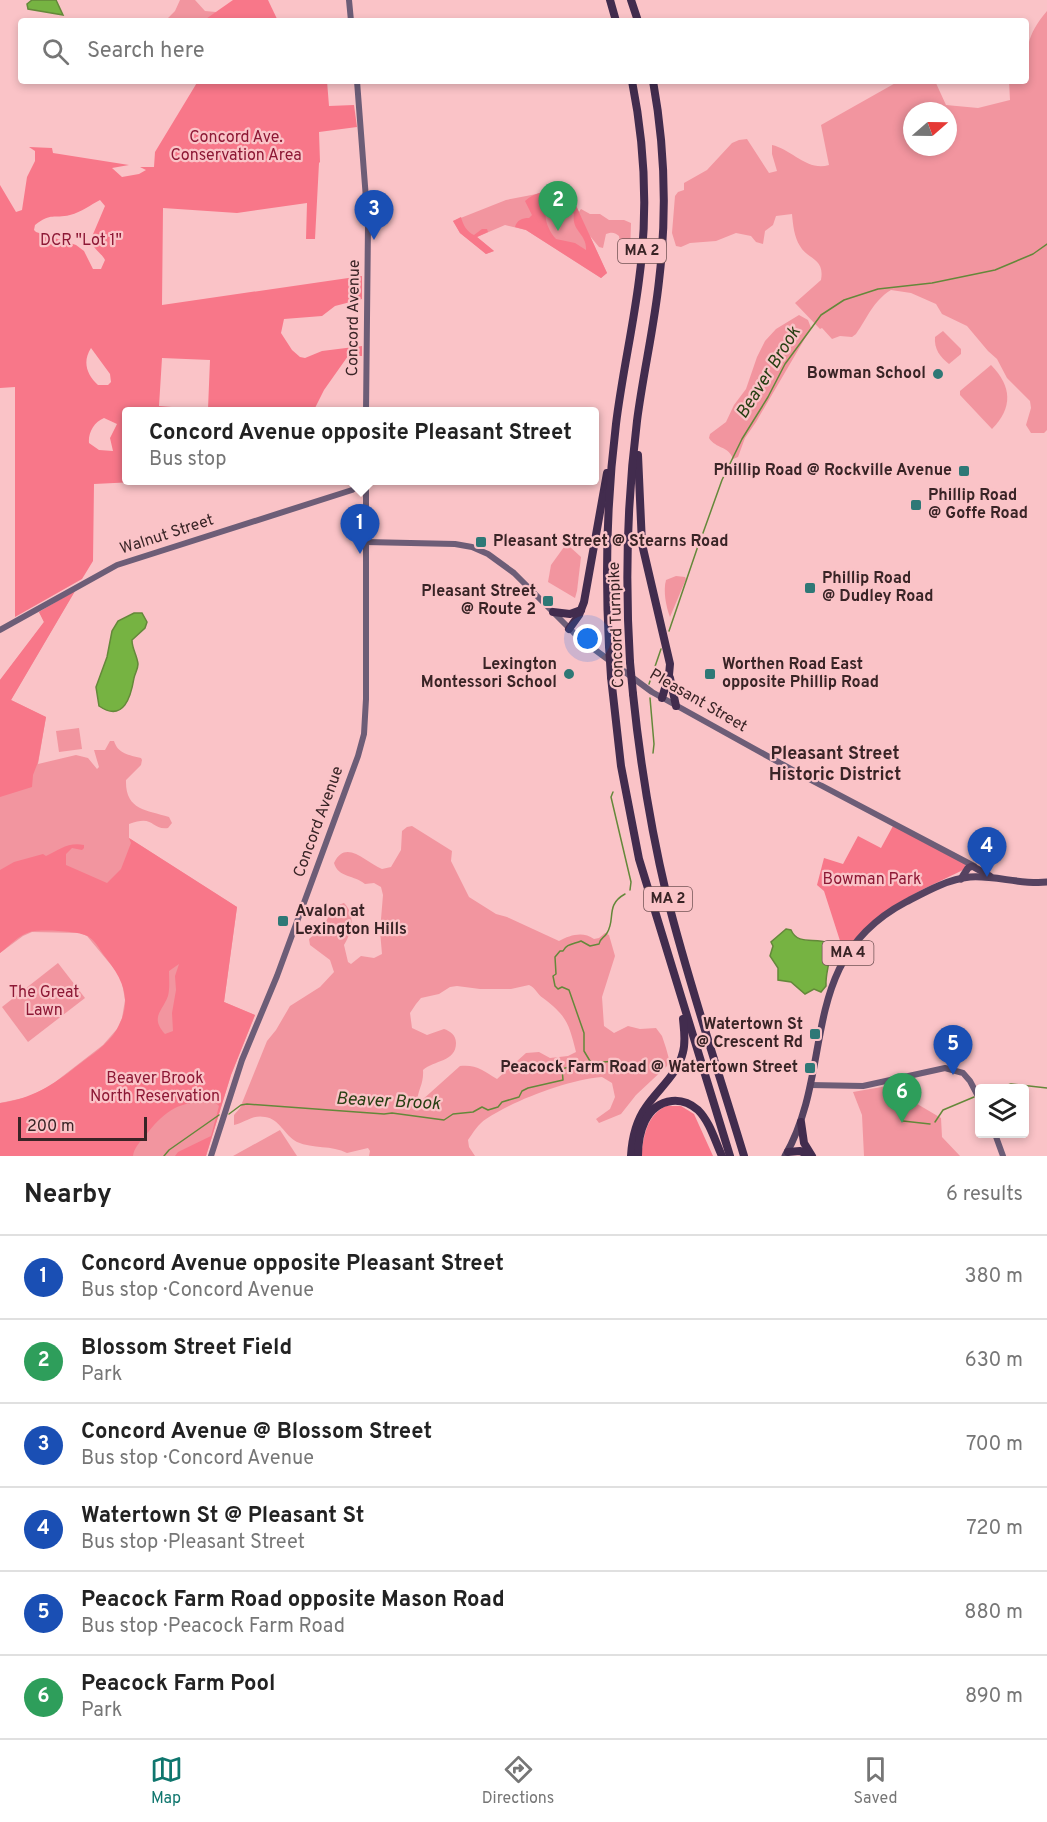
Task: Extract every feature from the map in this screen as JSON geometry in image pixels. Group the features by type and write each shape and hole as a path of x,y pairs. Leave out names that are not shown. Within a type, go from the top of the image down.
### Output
{"highway":[{"path":"610,0 615,18"},
{"path":"632,0 637,18"},
{"name":"MA 2","path":"613,452 638,289 643,235 643,164 632,84"},
{"name":"Concord Turnpike","path":"652,84 663,162 663,233 657,296 636,433 627,553 630,662 648,803 669,902 687,970 744,1156"},
{"path":"636,433 641,540 669,655 676,706"},
{"path":"569,628 581,610 613,452"},
{"name":"Concord Turnpike","path":"613,452 607,546 609,646 620,758 632,828 647,890 730,1156"},
{"path":"553,612 570,614 581,610"},
{"path":"662,698 670,673"},
{"path":"631,1156 635,1131 642,1113 673,1074 682,1055 685,1035 681,999"},
{"path":"638,1156 641,1132 649,1115 660,1104 675,1101 689,1104 701,1114 722,1156"},
{"path":"801,1122 804,1143 811,1156"},
{"path":"786,1154 800,1151 811,1156"}],"main road":[{"name":"Pleasant Street","path":"972,870 1021,881 1047,882"},
{"name":"MA 4","path":"786,1154 801,1122 826,1003 834,980 848,954 864,933 882,916 917,896 961,879 972,870"}],"street":[{"path":"349,0 351,18"},
{"name":"Concord Avenue","path":"357,84 368,225 366,407"},
{"name":"Walnut Street","path":"0,630 117,566 352,490 360,485"},
{"name":"Concord Avenue","path":"211,1156 242,1060 277,976 364,734 366,485"},
{"path":"352,490 366,493"},
{"name":"Pleasant Street","path":"366,542 445,543 472,547 491,556 507,567 569,628 641,685 972,870"},
{"path":"810,1085 863,1086 945,1068 963,1073 975,1090"},
{"path":"996,1138 1003,1156"}],"green space":[{"path":"180,0 195,0 205,11 216,12 225,18 168,18 175,11"},
{"path":"233,0 268,0 277,18 207,18"},
{"path":"1047,11 1047,430 1044,433 1031,433 1026,425 1031,408 1030,401 1007,378 997,359 967,326 942,314 936,304 911,293 891,290 875,304 852,337 840,336 832,339 822,328 820,329 795,303 821,280 822,273 818,263 803,251 798,242 792,214 776,216 773,225 765,231 763,244 756,242 751,236 736,233 716,241 676,246 672,233 675,196 684,190 684,183 707,170 732,143 747,139 769,173 777,171 772,145 807,163 829,165 821,125 894,84 936,84 945,102 903,102 903,156 957,156 957,106 978,108 1010,100 1009,84 1029,84 1031,36"},
{"name":"Concord Ave. Conservation Area","path":"196,84 327,84 329,106 354,105 357,127 319,132 320,162 315,239 306,239 307,203 237,213 163,208 162,305 362,276 362,299 335,306 322,316 284,319 281,333 292,350 300,357 305,358 322,351 362,346 362,356 348,356 324,390 316,407 208,407 210,360 162,358 159,406 172,407 122,407 122,483 94,484 93,561 82,579 15,617 15,387 0,388 0,185 16,212 22,210 27,177 35,161 35,151 29,147 52,148 53,153 129,165 112,168 122,177 139,174 146,170 140,167 154,167 155,152","holes":["100,200 105,206 91,239 93,246 105,260 101,269 93,269 84,251 76,245 34,230 35,225 49,217 74,214","91,348 110,374 111,382 108,385 98,385 91,377 86,363","104,418 117,424 110,438 113,451 99,450 89,443 92,428"]},
{"path":"566,184 579,212 581,209 590,214 600,214 609,220 624,220 631,223 630,256 627,263 623,261 619,236 613,233 606,234 603,248 599,247 590,236 607,273 601,278 526,230 505,225 477,237 494,251 486,254 460,233 453,221 506,200 547,192"},
{"path":"566,184 607,273 601,278 526,230 515,227 520,220 532,215 525,201 534,195","holes":["562,200 574,214 575,225 584,240 586,250 575,243 556,239 548,228 546,209 554,201"]},
{"path":"461,217 466,228 474,235 482,229 487,229 488,232 477,237 494,251 486,254 460,233 453,221"},
{"path":"799,315 808,320 811,328 745,438 738,457 733,459 729,452 712,442 709,438 710,434 726,422 734,405 746,389 765,341 776,329"},
{"path":"943,331 961,349 961,354 949,364 940,356 936,345 935,337"},
{"path":"991,365 1003,381 1007,397 1004,413 992,429 960,395 960,391"},
{"path":"569,546 581,557 575,598 548,582 551,565 564,547"},
{"path":"676,576 686,579 670,617 665,599 665,584 666,580"},
{"name":"Beaver Brook North Reservation","path":"75,591 11,700 46,717 38,764 76,755 88,758 97,769 99,767 94,750 105,750 110,741 114,741 118,749 124,753 141,758 141,765 126,780 129,797 138,807 169,817 172,823 168,828 162,828 148,821 137,821 129,824 129,838 237,907 224,1002 255,1015 231,1075 206,1156 0,1156 0,1103 28,1097 50,1086 103,1045 117,1029 122,1018 125,1000 121,977 87,936 80,933 32,932 0,953 0,680 44,622 39,612"},
{"path":"75,591 11,700 46,717 32,787 0,797 0,680 44,622 39,612"},
{"path":"79,728 82,749 59,752 56,731"},
{"path":"412,826 452,851 451,861 469,897 496,914 559,941 576,935 585,935 594,939 605,933 609,935 615,956 602,997 604,1026 614,1033 628,1026 640,1029 656,1028 662,1036 669,1059 667,1066 636,1095 621,1114 599,1123 596,1119 610,1109 615,1097 612,1083 602,1077 573,1082 511,1105 483,1121 468,1140 469,1147 475,1156 369,1156 368,1148 347,1153 297,1142 270,1118 261,1116 234,1125 234,1115 240,1108 267,1041 290,1006 320,987 334,972 330,960 310,945 309,939 322,928 335,906 344,903 350,913 352,924 344,945 348,962 351,964 361,956 374,958 382,954 380,931 383,895 381,887 374,883 365,884 343,874 334,863 339,856 350,852 382,869 391,867 401,850 402,831","holes":["457,986 480,989 511,989 531,986 566,1021 576,1052 568,1056 550,1058 539,1052 526,1053 497,1079 475,1067 460,1066 421,1101 417,1102 423,1070 452,1054 456,1043 452,1034 444,1029 427,1035 412,1028 410,1013 421,998 439,994 450,987"]},
{"name":"Bowman Park","path":"893,826 965,864 965,869 902,901 874,920 848,947 842,947 824,891 817,885 824,858 843,864 858,836 881,848"},
{"name":"Beaver Brook North Reservation","path":"129,838 237,907 224,1002 255,1015 231,1075 206,1156 175,1156 178,1152 211,1136 219,1106 216,1103 204,1102 184,1105 167,1113 139,1143 133,1156 0,1156 0,1103 22,1098 41,1090 99,1049 117,1029 125,1008 125,998 124,989 116,972 95,943 85,935 60,931 30,932 18,938 0,953 0,870 14,862 43,854 46,856 78,844 84,845 84,848 82,850 72,848 66,854 66,865 107,883 121,869 131,843","holes":["179,964 175,976 173,1031 165,1034 158,1019 168,996 169,971"]},
{"name":"The Great Lawn","path":"58,963 85,998 28,1042 2,1007"},
{"path":"899,1084 902,1095 941,1118 942,1137 960,1156 864,1156 862,1115 853,1092"},
{"path":"666,1106 681,1106 694,1114 713,1156 641,1156 650,1121 659,1110"},
{"path":"280,1130 297,1156 233,1156"}],"shaded area":[{"path":"32,0 56,0 63,15 28,9 27,4"},
{"path":"134,613 142,613 147,622 145,628 132,640 138,668 125,705 115,711 108,710 99,706 96,687 107,657 112,631 118,621"},
{"path":"786,929 791,930 802,940 828,943 830,954 826,986 821,992 814,989 805,994 791,982 778,980 778,968 770,956 773,946 771,942"}],"waterway":[{"name":"Beaver Brook","path":"703,533 722,480 742,439 785,364 821,315 844,300 878,289 932,283 995,270 1033,254 1047,244"},
{"name":"Beaver Brook","path":"669,631 698,546"},
{"name":"Beaver Brook","path":"649,684 661,649"},
{"name":"Beaver Brook","path":"650,698 653,753"},
{"name":"Beaver Brook","path":"613,792 611,797 631,882 630,890"},
{"name":"Beaver Brook","path":"229,1114 241,1105 247,1104 392,1113 444,1120 453,1114 473,1112 482,1107 488,1110 498,1107 502,1102 519,1097 522,1091 528,1088 563,1080 562,1069 588,1064 590,1061 584,1051 584,1033 569,990 562,987 558,989 555,986 553,976 556,974 555,957 568,946 581,941 590,946 599,944 610,928 615,903 625,894"},
{"path":"589,1063 617,1061"},
{"path":"1029,1086 1047,1088"},
{"path":"935,1122 943,1110 974,1097"},
{"name":"Beaver Brook","path":"164,1156 169,1150 219,1115"},
{"path":"903,1121 930,1124"}],"place":[{"name":"Blossom Street Field","path":"558,231"},
{"name":"Concord Avenue @ Blossom Street","path":"374,240"},
{"name":"Bowman School","path":"938,374"},
{"name":"Phillip Road @ Rockville Avenue","path":"964,471"},
{"name":"Phillip Road @ Goffe Road","path":"916,505"},
{"name":"Pleasant Street @ Stearns Road","path":"481,542"},
{"name":"Concord Avenue opposite Pleasant Street","path":"360,554"},
{"name":"Phillip Road @ Dudley Road","path":"810,588"},
{"name":"Pleasant Street @ Route 2","path":"548,601"},
{"name":"Lexington Montessori School","path":"569,674"},
{"name":"Worthen Road East opposite Phillip Road","path":"710,674"},
{"name":"Watertown St @ Pleasant St","path":"987,877"},
{"name":"Avalon at Lexington Hills","path":"283,921"},
{"name":"Watertown St @ Crescent Rd","path":"815,1034"},
{"name":"Peacock Farm Road @ Watertown Street","path":"810,1068"},
{"name":"Peacock Farm Road opposite Mason Road","path":"953,1075"},
{"name":"Peacock Farm Pool","path":"902,1123"}],"district":[{"name":"Pleasant Street Historic District","path":"835,764"}],"park label":[{"name":"DCR \"Lot 1\"","path":"81,241"}]}
